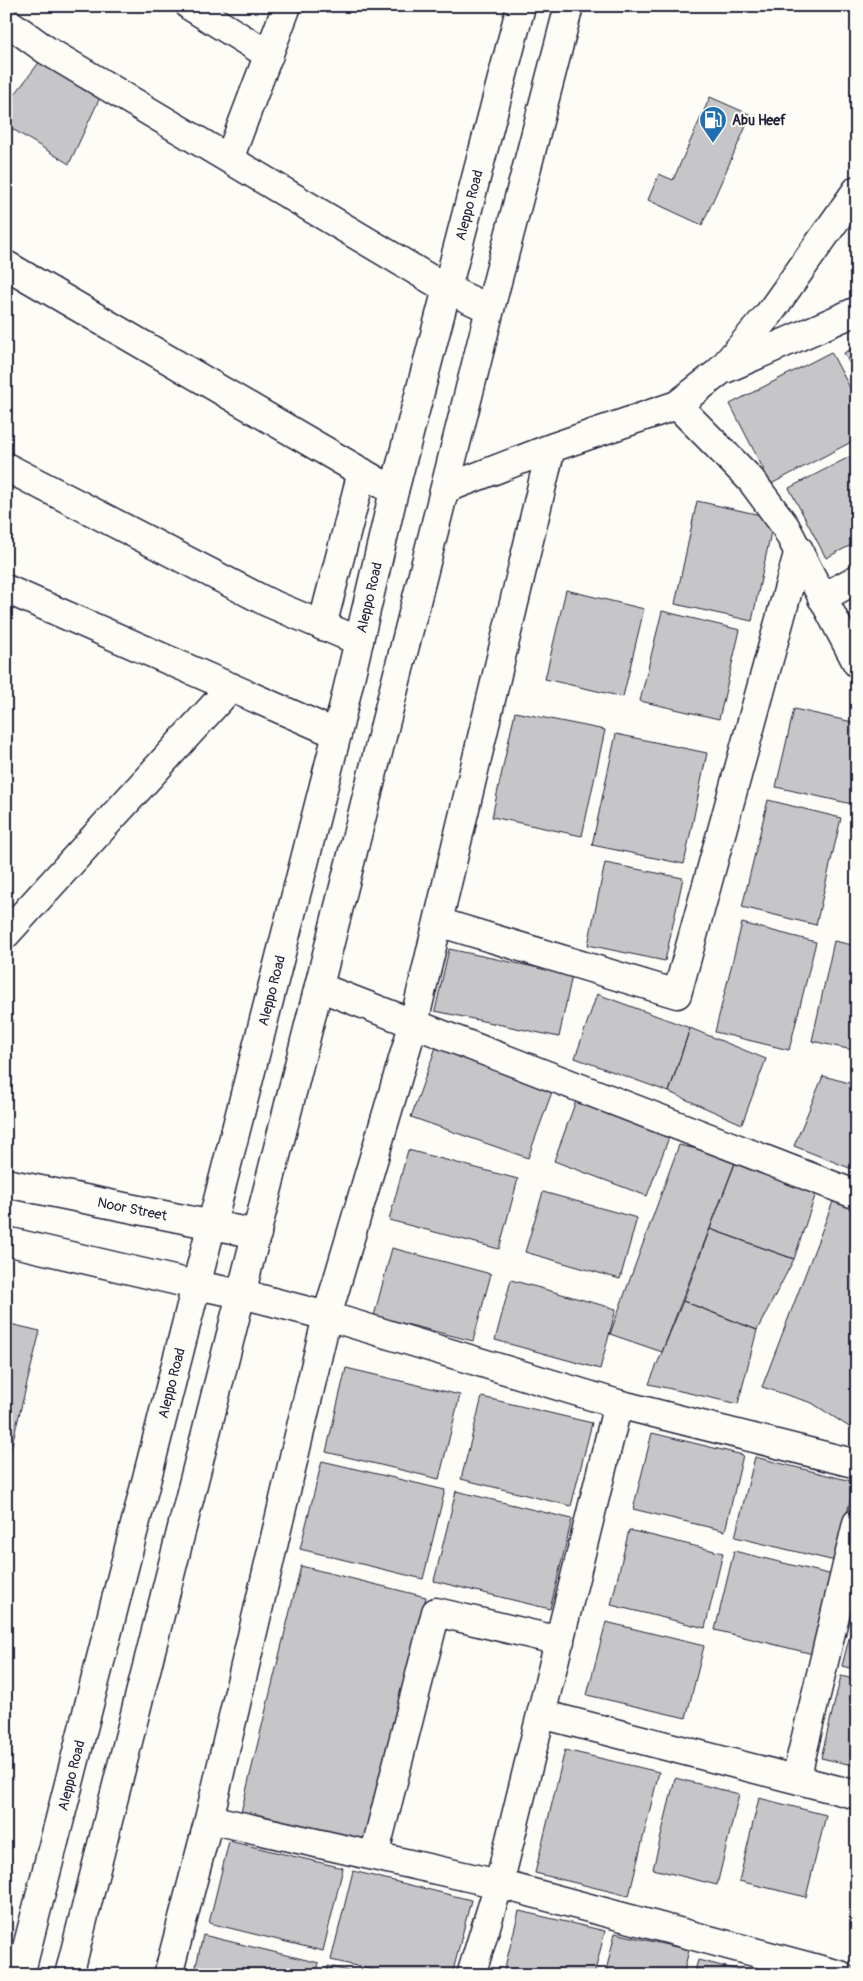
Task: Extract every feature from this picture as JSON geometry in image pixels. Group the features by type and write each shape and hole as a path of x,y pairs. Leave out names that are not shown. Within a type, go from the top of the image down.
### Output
{"street":[{"path":"190,6 269,55"},
{"path":"230,159 287,6"},
{"name":"Aleppo Road","path":"20,1975 337,734 394,491 520,6"},
{"path":"69,1975 490,309 569,6"},
{"path":"6,21 46,50 447,289 490,309"},
{"path":"445,489 550,448 677,405 720,372 769,314 857,190"},
{"path":"6,265 394,491"},
{"path":"720,372 857,311"},
{"path":"677,405 751,480 785,526 857,663"},
{"path":"168,1975 209,1819 327,1316 414,1022 550,448"},
{"path":"6,467 267,602 359,641"},
{"path":"322,626 362,472"},
{"path":"438,922 677,994 799,550"},
{"path":"822,598 857,579"},
{"path":"6,589 337,734"},
{"path":"6,934 231,687"},
{"path":"319,987 414,1022 857,1195"},
{"name":"Noor Street","path":"6,1183 210,1226 257,1234"},
{"path":"6,1241 195,1285 242,1294 327,1316 618,1404 857,1464"},
{"path":"471,1975 499,1884 618,1404"},
{"path":"796,1779 857,1524"},
{"path":"374,1856 436,1612 560,1641"},
{"path":"541,1714 857,1796"},
{"path":"209,1819 499,1884 840,1975"}],"building":[{"path":"44,56 104,89 69,164 6,125 6,106"},
{"name":"Abu Heef","path":"710,97 751,115 702,225 648,200 659,174 673,180"},
{"path":"857,346 857,378 844,353"},
{"path":"831,352 857,401 857,439 771,484 730,404"},
{"path":"857,453 857,542 826,558 789,488"},
{"path":"697,501 774,518 752,621 675,604"},
{"path":"566,590 644,609 623,697 545,679"},
{"path":"662,611 740,630 719,719 640,701"},
{"path":"794,709 857,723 857,783 852,804 776,787"},
{"path":"515,712 605,730 582,836 492,817"},
{"path":"616,734 707,753 684,864 592,845"},
{"path":"768,800 841,818 816,925 742,907"},
{"path":"605,863 683,878 665,961 588,945"},
{"path":"742,923 816,942 789,1050 715,1032"},
{"path":"834,941 857,946 857,1051 812,1041"},
{"path":"449,949 572,975 559,1037 435,1011"},
{"path":"597,994 690,1028 669,1092 575,1058"},
{"path":"690,1028 766,1059 742,1124 669,1092"},
{"path":"436,1047 553,1089 528,1158 411,1117"},
{"path":"823,1076 857,1085 857,1171 794,1146"},
{"path":"577,1098 671,1132 647,1196 554,1161"},
{"path":"679,1145 737,1158 662,1352 610,1334"},
{"path":"408,1150 518,1179 499,1249 389,1220"},
{"path":"737,1158 816,1193 794,1259 710,1229"},
{"path":"543,1192 637,1218 620,1279 525,1252"},
{"path":"834,1199 857,1208 857,1432 812,1403 762,1387"},
{"path":"710,1229 794,1259 757,1330 683,1301"},
{"path":"392,1248 491,1274 473,1341 374,1316"},
{"path":"511,1280 616,1309 600,1369 495,1340"},
{"path":"683,1301 757,1330 738,1404 649,1384"},
{"path":"6,1323 40,1331 6,1468"},
{"path":"346,1368 460,1395 439,1479 326,1452"},
{"path":"482,1397 592,1423 571,1506 461,1479"},
{"path":"652,1433 743,1455 725,1531 633,1509"},
{"path":"755,1457 855,1482 835,1561 735,1537"},
{"path":"322,1461 445,1490 423,1579 300,1549"},
{"path":"456,1491 572,1519 550,1609 434,1581"},
{"path":"629,1530 723,1553 705,1628 611,1605"},
{"path":"734,1551 837,1576 817,1655 715,1630"},
{"path":"301,1566 426,1597 366,1842 241,1812"},
{"path":"857,1607 857,1670 842,1666"},
{"path":"606,1622 704,1646 686,1718 587,1695"},
{"path":"841,1676 857,1680 857,1766 821,1758"},
{"path":"565,1750 659,1772 629,1896 535,1873"},
{"path":"675,1778 739,1794 717,1885 653,1869"},
{"path":"759,1798 826,1815 806,1897 739,1881"},
{"path":"229,1841 343,1868 323,1951 209,1923"},
{"path":"353,1871 471,1900 452,1975 394,1975 331,1960"},
{"path":"519,1911 605,1931 594,1975 503,1975"},
{"path":"615,1933 689,1950 683,1975 605,1975"},
{"path":"203,1935 319,1963 316,1975 194,1975"},
{"path":"698,1960 758,1975 694,1975"},
{"path":"328,1966 364,1975 326,1975"}],"place":[{"name":"Abu Heef","path":"713,144"}]}
